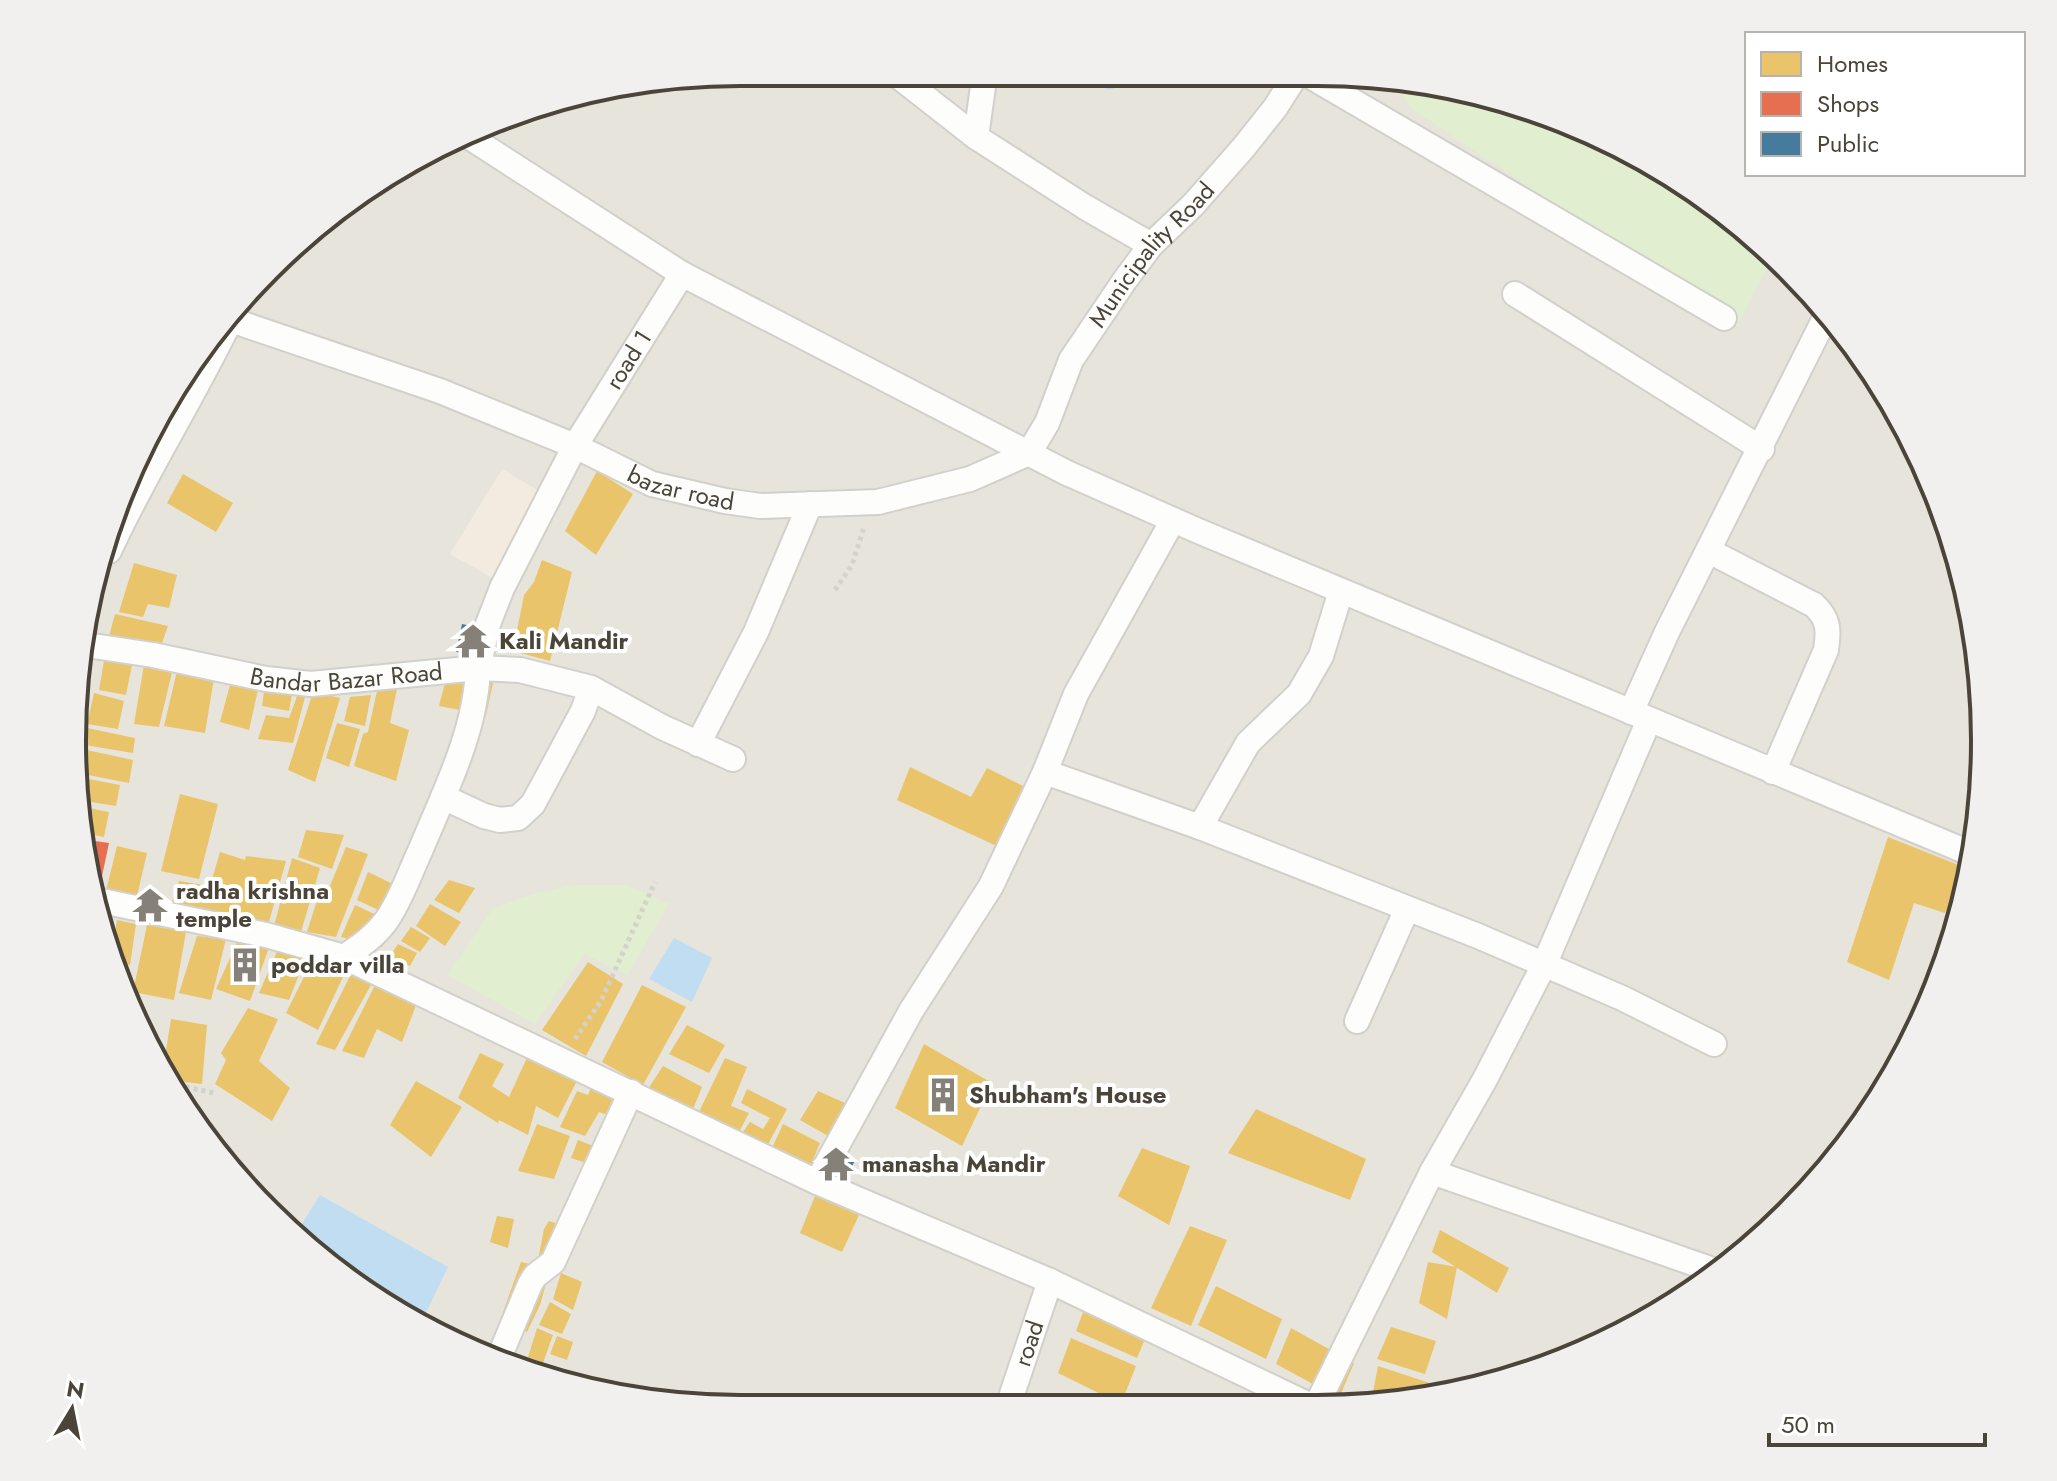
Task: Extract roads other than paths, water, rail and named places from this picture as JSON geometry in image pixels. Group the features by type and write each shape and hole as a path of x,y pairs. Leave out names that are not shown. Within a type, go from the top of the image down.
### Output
{"street":[{"path":"911,86 976,137 1151,245"},
{"path":"976,137 983,86"},
{"name":"Municipality Road","path":"1029,453 1047,423 1071,360 1151,245 1221,175 1290,86"},
{"path":"1324,86 1724,318"},
{"path":"478,141 682,274 1029,453 1173,520 1961,850"},
{"name":"road 1","path":"575,446 682,274"},
{"path":"1515,294 1762,449"},
{"name":"bazar road","path":"237,322 440,391 575,446 652,484 760,506 878,502 970,479 1029,453"},
{"path":"1322,1395 1432,1172 1490,1070 1545,963 1640,716 1667,632 1762,449 1822,324"},
{"path":"129,509 215,350"},
{"path":"575,446 502,588 488,624 478,668 520,670 591,688 733,759"},
{"path":"698,744 756,632 810,504"},
{"path":"817,1182 911,1011 991,886 1045,772 1076,694 1173,520"},
{"path":"1709,551 1814,605 1826,616 1829,631 1826,650 1773,772"},
{"path":"1200,827 1248,743 1299,694 1321,656 1341,591"},
{"name":"Bandar Bazar Road","path":"93,646 266,679 311,684 478,668 473,708 458,760 388,918 370,940 344,957"},
{"path":"443,797 484,816 500,820 518,818 533,804 583,711 591,688"},
{"path":"1045,772 1200,827 1545,963 1714,1044"},
{"path":"106,902 266,935 344,957 817,1182 1050,1281 1288,1395"},
{"path":"1357,1021 1407,909"},
{"path":"502,1350 522,1299 535,1276 553,1262 631,1092"},
{"path":"1432,1172 1705,1267"},
{"name":"road","path":"1012,1395 1050,1281"}],"water":[{"path":"674,938 712,958 692,1002 649,979"},
{"path":"320,1195 448,1267 425,1314 377,1285 301,1225"}],"place":[{"name":"Kali Mandir","path":"473,641"},
{"name":"radha krishna temple","path":"150,905"},
{"name":"poddar villa","path":"245,965"},
{"name":"Shubham's House","path":"943,1095"},
{"name":"manasha Mandir","path":"836,1164"}]}
